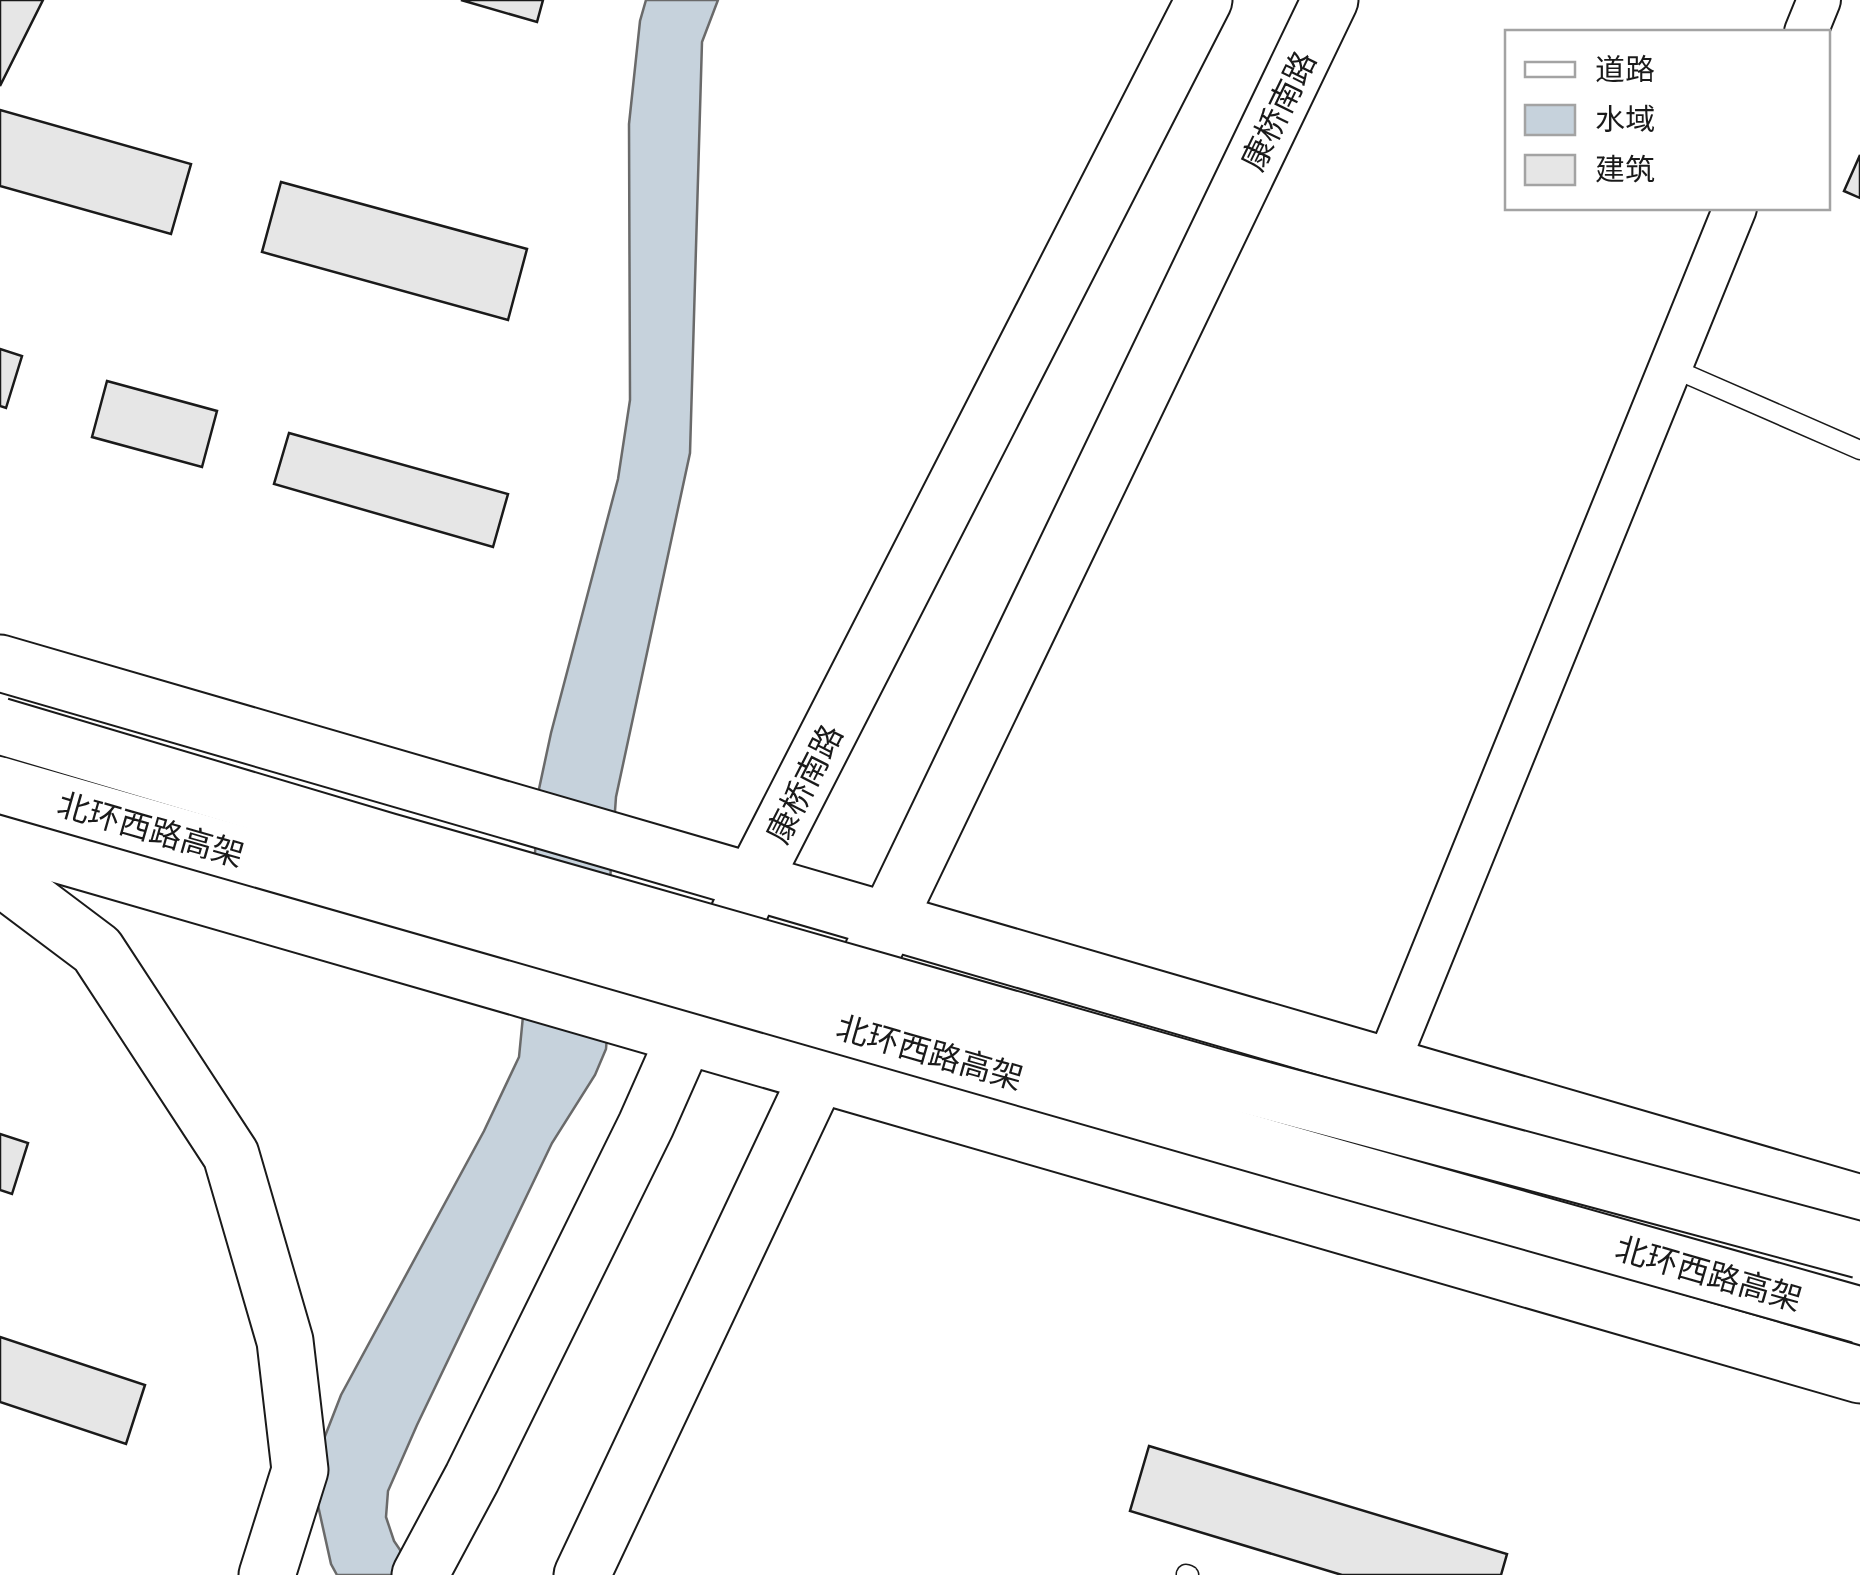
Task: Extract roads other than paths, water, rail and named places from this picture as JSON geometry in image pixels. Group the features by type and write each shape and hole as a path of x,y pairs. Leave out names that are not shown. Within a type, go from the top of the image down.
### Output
{"main road":[{"name":"康桥南路","path":"420,1575 646,1126 753,881 1204,0"},
{"name":"康桥南路","path":"582,1575 820,1074 886,920 1330,0"},
{"path":"0,662 1860,1202"},
{"name":"北环西路高架","path":"0,726 425,852 1200,1072 1860,1250"},
{"name":"北环西路高架","path":"0,784 1860,1315"},
{"path":"0,838 1860,1375"},
{"path":"0,877 97,950 231,1155 285,1341 300,1470 267,1575"}],"street":[{"path":"1807,30 1819,0"},
{"path":"1387,1065 1734,210"}],"lane":[{"path":"1670,366 1860,450"}],"water":[{"path":"646,0 718,0 702,42 690,453 616,797 606,1049 595,1075 552,1143 388,1491 386,1517 394,1541 417,1575 337,1575 317,1501 320,1449 341,1395 484,1131 519,1057 539,789 618,479 630,400 629,124 640,21"}]}
